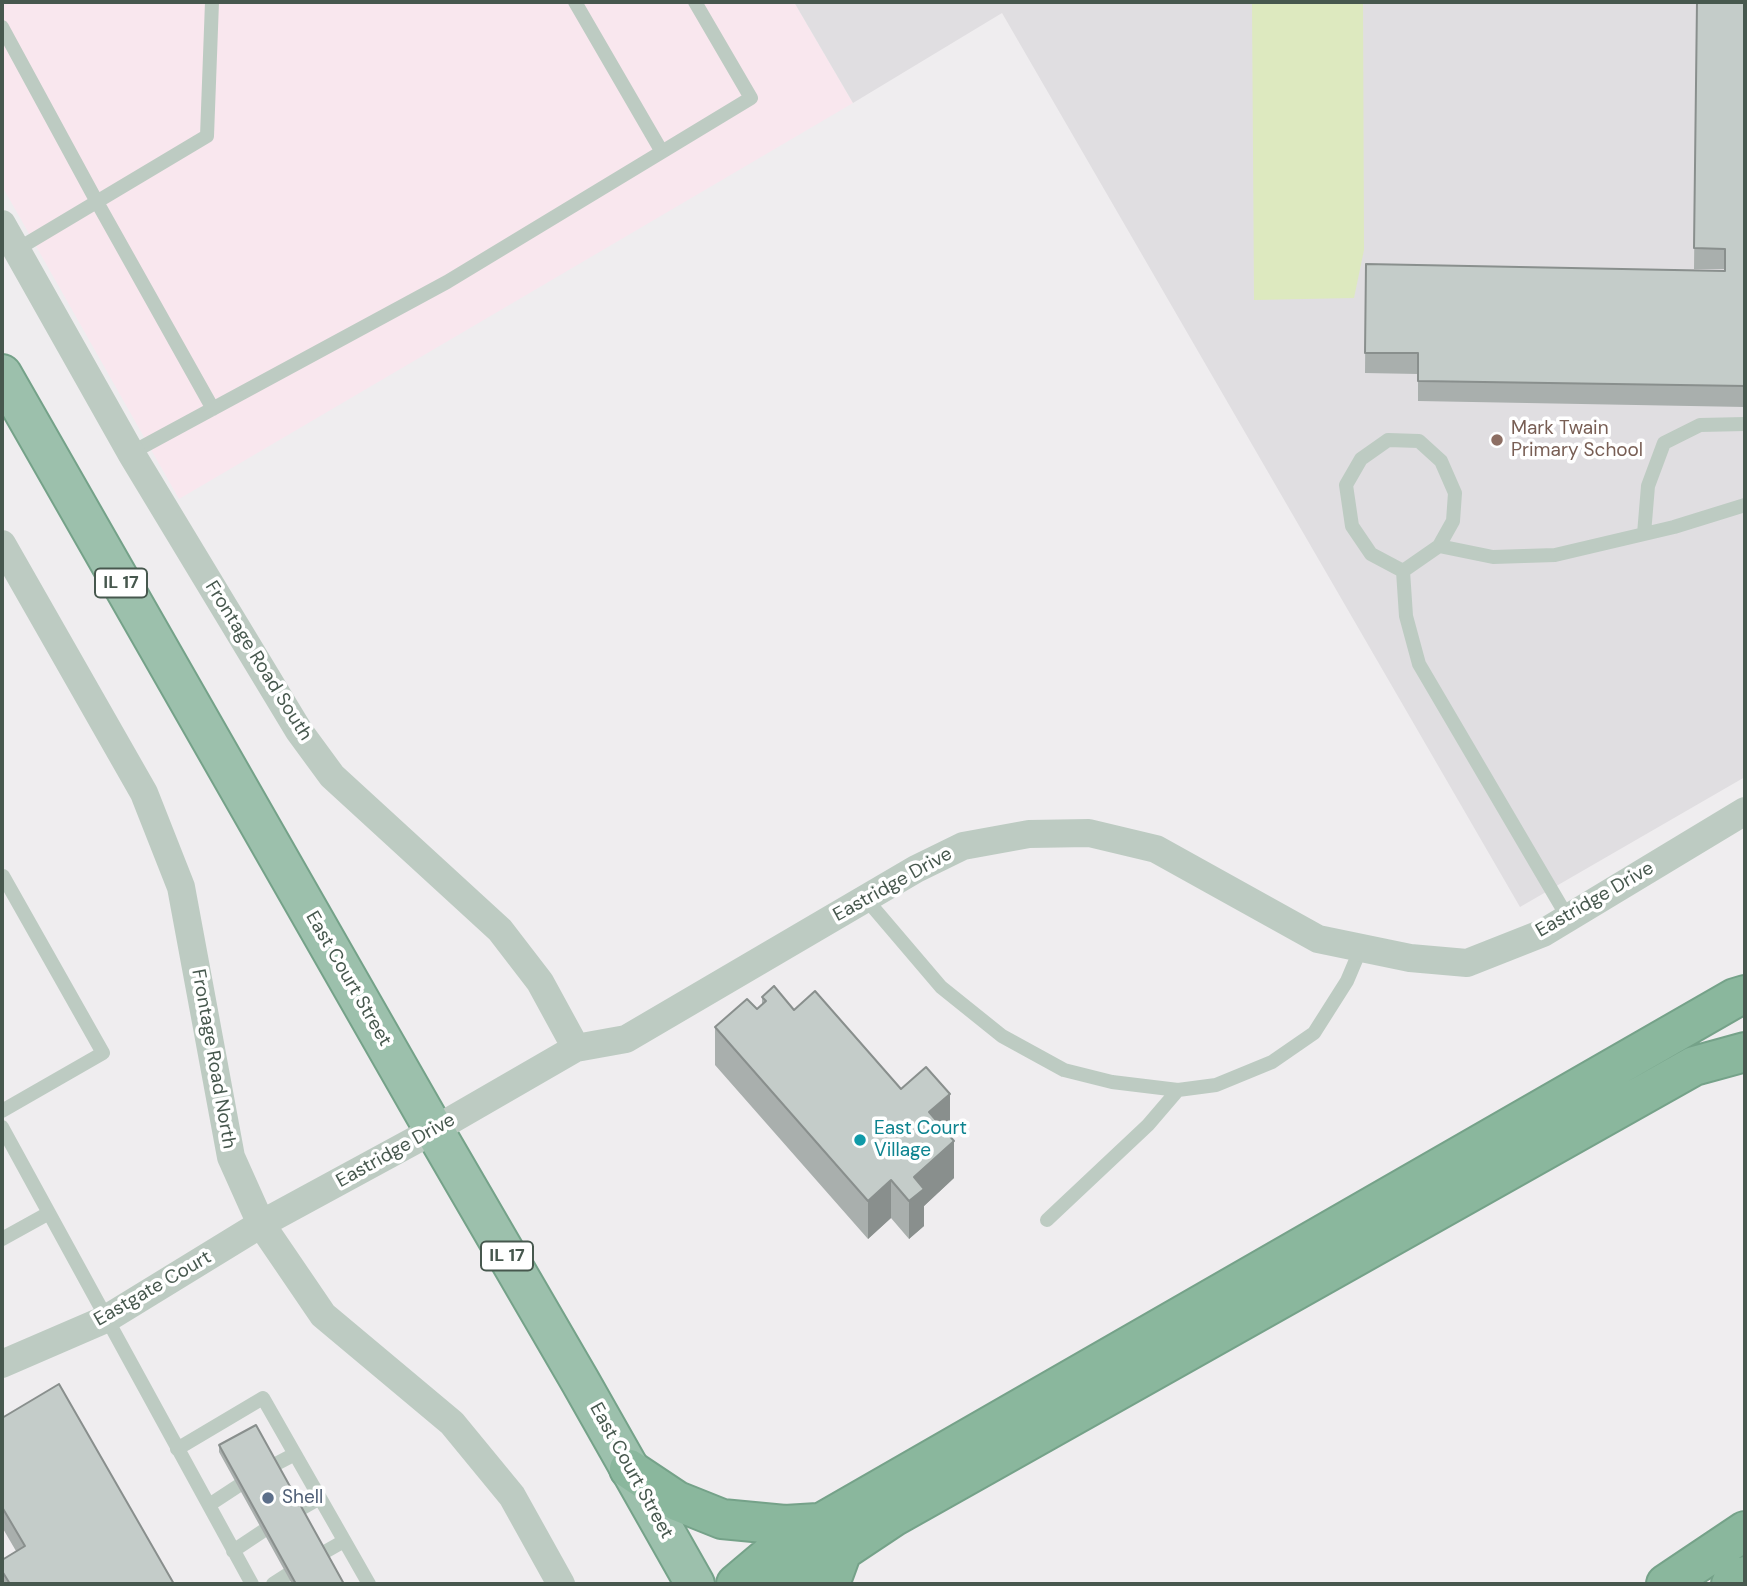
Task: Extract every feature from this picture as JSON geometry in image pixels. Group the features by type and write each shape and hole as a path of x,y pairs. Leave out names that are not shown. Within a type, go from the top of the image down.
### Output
{"highway":[{"name":"East Court Street","path":"2,374 695,1584"},
{"path":"779,1584 803,1576 831,1553 1735,998 1745,995"},
{"path":"736,1584 781,1546 831,1553 1694,1066 1745,1052"},
{"path":"629,1469 677,1501 722,1519 785,1525 831,1553"},
{"path":"1666,1584 1745,1531"},
{"path":"1731,1584 1745,1576"}],"street":[{"name":"Frontage Road South","path":"2,224 131,453 299,731 332,776 500,930 540,982 576,1048"},
{"name":"Frontage Road North","path":"2,544 144,793 181,887 230,1157 261,1224 323,1315 452,1423 512,1496 561,1584"},
{"name":"Eastridge Drive","path":"261,1224 434,1130 576,1048 626,1039 916,869 963,846 1029,834 1089,833 1156,849 1318,939 1410,958 1467,963 1543,933 1745,811"},
{"name":"Eastgate Court","path":"2,1364 106,1319 261,1224"}],"lane":[{"path":"16,250 207,135 212,2"},
{"path":"575,2 662,152"},
{"path":"131,453 447,282 751,98 695,2"},
{"path":"2,27 213,409"},
{"path":"1644,534 1648,486 1664,443 1700,425 1745,424"},
{"path":"1388,440 1419,441 1441,461 1455,493 1453,521 1439,546 1403,571 1371,554 1352,526 1346,485 1361,459 1388,440"},
{"path":"1439,546 1493,557 1555,555 1674,527 1745,505"},
{"path":"1403,571 1406,617 1419,664 1568,918"},
{"path":"2,877 103,1053 2,1111"},
{"path":"866,899 941,987 1002,1036 1064,1070 1112,1082 1178,1090 1227,1081 1272,1062 1314,1033 1348,981 1361,948"},
{"path":"1047,1220 1148,1125 1178,1090"},
{"path":"2,1127 252,1584"},
{"path":"2,1239 49,1213"},
{"path":"177,1449 263,1398 365,1583"},
{"path":"274,1465 295,1454"},
{"path":"209,1505 238,1486"},
{"path":"299,1510 320,1498"},
{"path":"233,1551 263,1531"},
{"path":"323,1553 344,1541"},
{"path":"273,1584 287,1575"}],"shaded area":[{"path":"2,2 794,2 853,103 179,499 2,186"},
{"name":"Mark Twain Primary School","path":"794,2 1745,2 1745,777 1520,907 1002,13 853,103"}],"green space":[{"path":"1363,2 1364,250 1354,298 1254,300 1252,3"}],"building":[{"path":"1697,2 1745,2 1745,386 1418,381 1418,353 1365,353 1366,264 1725,271 1725,249 1694,248"},
{"name":"East Court Village","path":"774,986 794,1010 815,991 901,1089 926,1067 950,1094 929,1112 954,1141 914,1177 924,1189 909,1201 891,1180 868,1201 715,1027 747,999 757,1009 766,1001 762,997"},
{"path":"59,1384 174,1584 10,1584 2,1571 2,1560 25,1546 2,1507 2,1418"},
{"name":"Shell","path":"256,1425 344,1584 296,1584 219,1445"}],"place":[{"name":"Mark Twain Primary School","path":"1497,440"},
{"name":"East Court Village","path":"860,1140"},
{"name":"Shell","path":"268,1498"}]}
